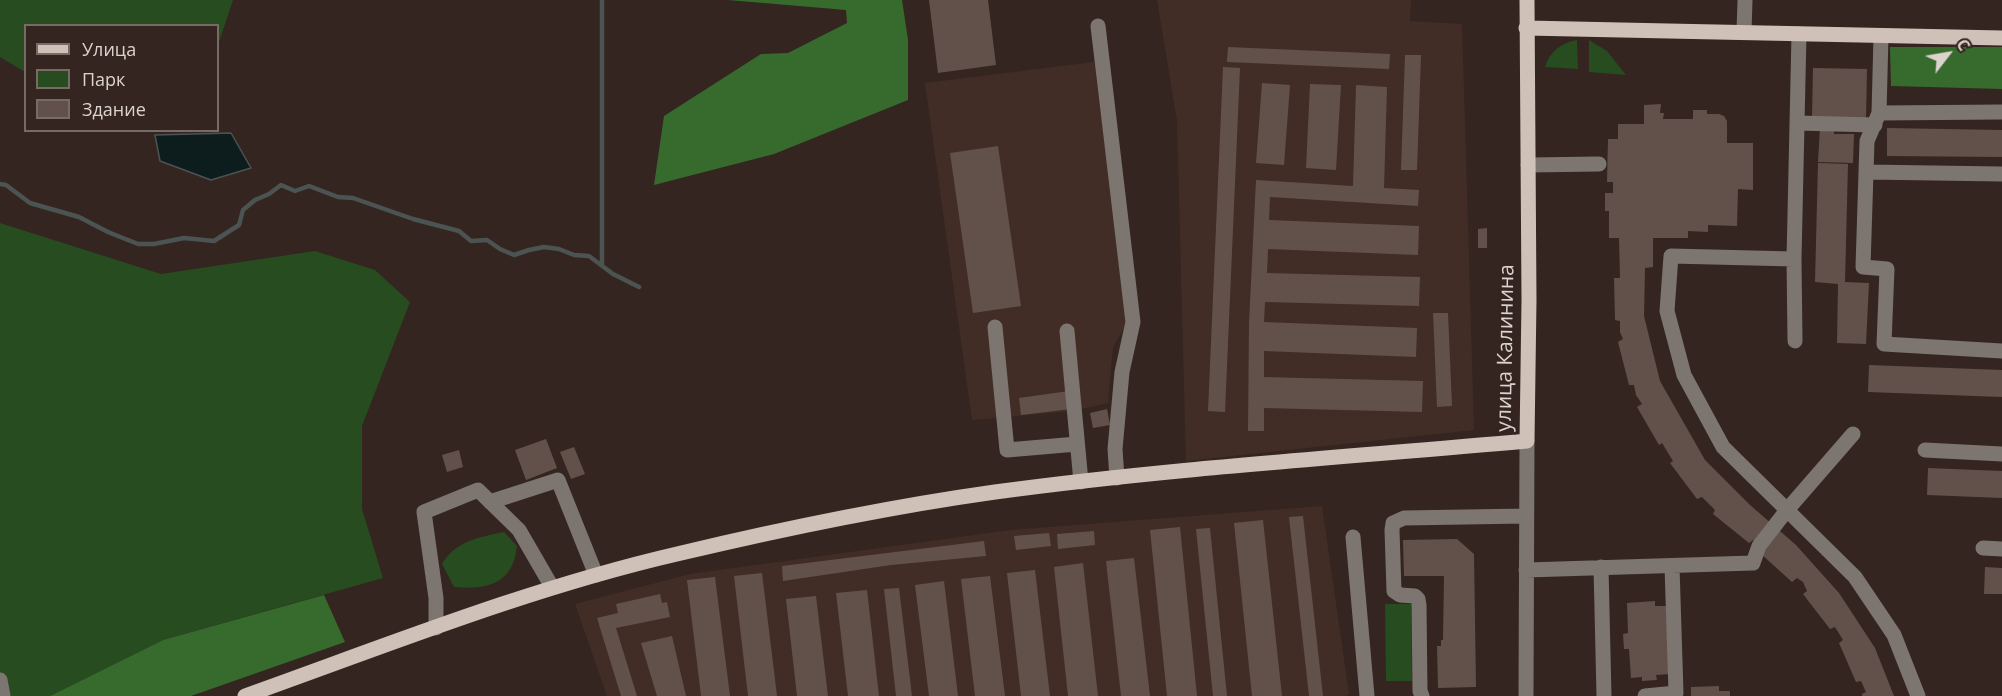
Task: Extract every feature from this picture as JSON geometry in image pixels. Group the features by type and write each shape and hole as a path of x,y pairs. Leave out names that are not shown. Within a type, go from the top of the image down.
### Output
{"main road":[{"name":"улица Калинина","path":"1527,0 1527,441"},
{"path":"1526,28 2002,38"},
{"path":"245,696 552,587 676,554 830,520 991,493 1181,470 1527,441"}],"street":[{"path":"1744,32 1745,0"},
{"path":"1098,26 1133,322 1122,372 1115,449 1117,478"},
{"path":"1795,341 1794,259 1799,34"},
{"path":"1881,36 1877,119 1867,141 1863,267 1887,269 1884,344 2002,351"},
{"path":"1797,123 2002,112"},
{"path":"1528,165 1599,164"},
{"path":"1866,172 2002,174"},
{"path":"1794,259 1671,256 1667,311 1684,375 1723,447 1855,577 1893,635 1918,696"},
{"path":"995,327 1007,450 1077,444"},
{"path":"1066,331 1081,482"},
{"path":"1526,570 1753,563 1759,546 1853,434"},
{"name":"улица Калинина","path":"1526,696 1527,441"},
{"path":"1925,450 2002,454"},
{"path":"490,502 558,480 596,575"},
{"path":"436,628 436,598 424,512 478,490 519,530 552,587"},
{"path":"1422,696 1420,691 1419,605 1415,596 1400,595 1394,591 1393,523 1404,518 1526,516"},
{"path":"1353,537 1367,696"},
{"path":"1983,548 2002,549"},
{"path":"1645,696 1675,694 1672,566"},
{"path":"1601,567 1604,696"},
{"path":"0,680 3,696"}],"shaded area":[{"path":"1157,0 1411,0 1410,21 1462,24 1474,430 1186,461 1177,121"},
{"path":"1094,62 1128,321 1113,347 1108,403 1073,411 972,420 925,83"},
{"path":"231,133 251,168 211,180 160,161 155,135"},
{"path":"1322,506 1349,694 1345,696 607,696 575,604 690,574 1011,530"}],"green space":[{"path":"0,0 233,0 219,42 219,24 24,24 24,71 0,57"},
{"path":"728,0 902,0 908,40 908,100 774,154 654,185 664,116 761,54 788,53 847,23 846,10"},
{"path":"1577,40 1578,69 1545,67 1550,56 1557,49"},
{"path":"1589,40 1607,51 1626,75 1589,72"},
{"path":"1890,47 2002,47 2002,89 1891,86"},
{"path":"0,223 161,274 315,251 375,270 410,302 362,426 362,509 383,578 163,640 50,696 0,696"},
{"path":"504,532 517,546 515,559 504,576 488,585 454,587 442,564 447,556 469,541"},
{"path":"324,595 345,642 191,696 50,696 163,640"},
{"path":"1385,604 1411,604 1412,681 1386,681"}],"building":[{"path":"929,0 988,0 996,65 938,73"},
{"path":"1228,47 1390,54 1389,69 1227,62"},
{"path":"1405,55 1421,55 1417,170 1401,170"},
{"path":"1223,67 1240,68 1225,412 1208,411"},
{"path":"1813,68 1867,69 1866,119 1812,117"},
{"path":"1262,83 1290,85 1284,165 1256,163"},
{"path":"1310,84 1341,85 1336,170 1306,168"},
{"path":"1356,85 1387,87 1384,188 1419,190 1418,206 1270,197 1269,220 1419,226 1418,255 1268,249 1267,273 1420,277 1419,306 1265,302 1264,322 1417,328 1416,357 1264,351 1264,377 1423,381 1422,412 1264,408 1264,431 1248,431 1249,323 1256,180 1353,186"},
{"path":"1661,104 1660,113 1664,113 1663,119 1693,119 1693,110 1707,110 1707,114 1724,116 1727,121 1727,143 1753,143 1753,190 1738,189 1737,226 1708,225 1708,232 1688,231 1688,238 1653,238 1653,267 1645,268 1644,316 1660,381 1705,460 1750,505 1796,545 1839,593 1875,648 1894,696 1862,696 1866,692 1861,681 1856,682 1839,643 1843,640 1835,627 1830,629 1803,594 1807,591 1803,582 1797,578 1792,582 1760,553 1763,550 1753,540 1749,543 1713,514 1715,510 1702,497 1697,499 1670,463 1673,461 1662,443 1659,445 1637,407 1642,404 1636,395 1634,385 1629,385 1618,342 1623,339 1620,332 1620,321 1615,320 1614,278 1620,278 1619,238 1609,238 1609,211 1605,211 1605,193 1613,193 1613,182 1607,182 1608,139 1618,139 1618,124 1644,124 1644,105"},
{"path":"1820,127 1834,127 1834,134 1854,134 1853,163 1818,162"},
{"path":"1887,128 2002,130 2002,157 1887,156"},
{"path":"998,146 1021,306 973,313 950,153"},
{"path":"1818,163 1848,164 1845,282 1869,283 1866,344 1837,343 1838,284 1815,282"},
{"path":"1487,228 1487,248 1478,248 1478,229"},
{"path":"1433,313 1448,313 1452,406 1437,407"},
{"path":"1869,365 2002,370 2002,397 1868,392"},
{"path":"1069,391 1071,409 1021,415 1019,398"},
{"path":"1107,409 1110,425 1093,428 1090,413"},
{"path":"546,439 557,468 526,480 515,450"},
{"path":"574,447 585,474 571,479 560,452"},
{"path":"459,450 463,467 447,472 442,455"},
{"path":"1928,468 2002,471 2002,498 1927,495"},
{"path":"1303,516 1323,696 1309,696 1289,517"},
{"path":"1263,520 1282,696 1252,696 1234,523"},
{"path":"1180,527 1197,696 1167,696 1150,530"},
{"path":"1210,528 1227,696 1213,696 1196,529"},
{"path":"1094,531 1095,545 1058,549 1057,534"},
{"path":"1049,533 1051,546 1016,550 1014,536"},
{"path":"1457,539 1474,554 1476,687 1438,688 1437,646 1441,646 1441,640 1443,640 1444,576 1404,576 1403,540"},
{"path":"984,541 986,556 891,565 783,581 782,566"},
{"path":"1134,558 1150,696 1121,696 1106,561"},
{"path":"1083,563 1098,696 1068,696 1054,567"},
{"path":"1985,567 2002,568 2002,594 1984,594"},
{"path":"1035,570 1050,696 1021,696 1007,573"},
{"path":"762,573 777,696 748,696 734,576"},
{"path":"990,576 1005,696 975,696 961,579"},
{"path":"715,577 730,696 701,696 687,580"},
{"path":"944,581 958,696 929,696 915,585"},
{"path":"899,588 912,696 896,696 884,589"},
{"path":"867,590 879,696 848,696 836,593"},
{"path":"660,594 662,603 667,602 670,617 616,628 637,696 621,696 597,618 618,613 616,604"},
{"path":"816,596 828,696 797,696 786,599"},
{"path":"1655,601 1655,606 1666,606 1670,674 1656,675 1657,680 1642,681 1642,677 1631,678 1629,649 1624,649 1623,634 1628,633 1627,603"},
{"path":"672,636 686,696 657,696 641,643"},
{"path":"1719,686 1719,691 1730,691 1730,696 1691,696 1691,687"}],"waterway":[{"path":"602,0 602,264"},
{"path":"0,184 6,185 30,203 79,217 138,244 154,244 184,238 214,241 239,225 243,210 255,200 281,185 295,191 309,186 338,197 353,198 413,219 459,231 471,241 487,240 514,255 544,247 559,249 574,255 589,256 613,274 639,287"}]}
